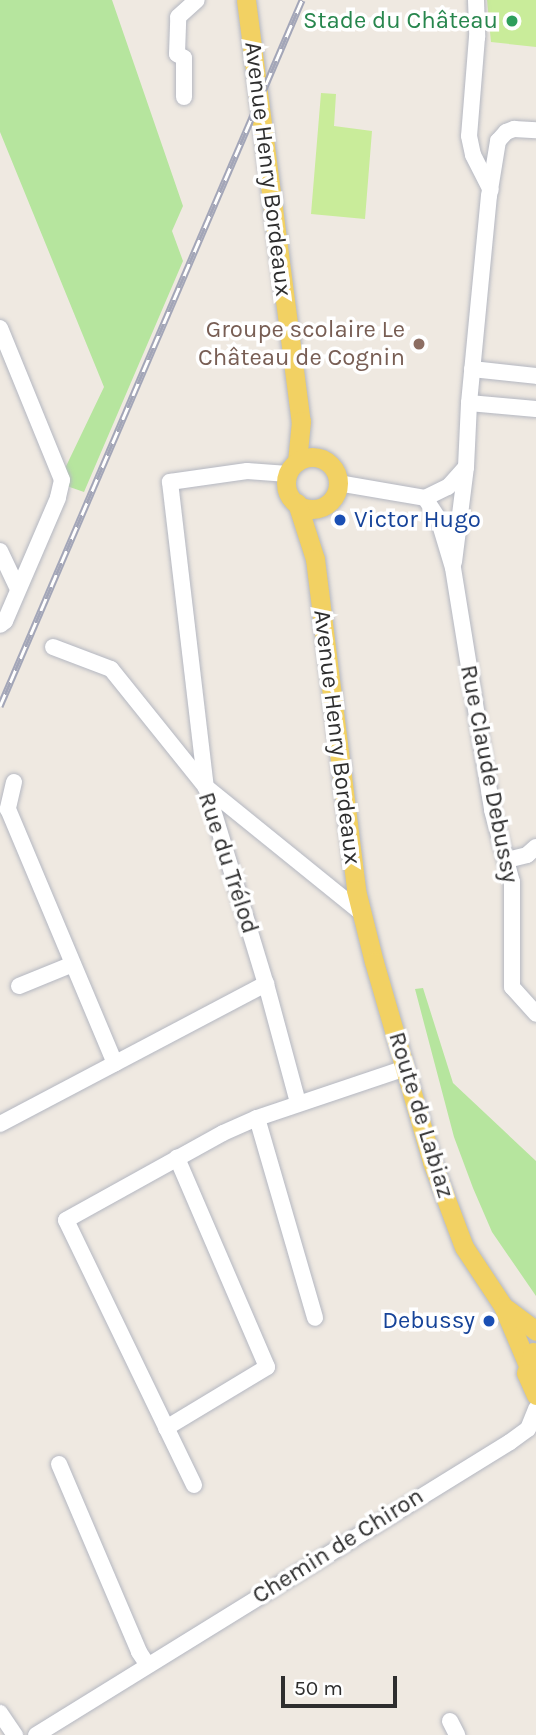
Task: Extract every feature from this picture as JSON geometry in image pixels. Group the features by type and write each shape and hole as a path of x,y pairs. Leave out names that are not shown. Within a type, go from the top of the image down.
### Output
{"main road":[{"name":"Avenue Henry Bordeaux","path":"246,0 301,421 300,464"},
{"path":"300,464 331,465 338,483 335,495 323,506 314,508 297,503 287,489 300,464"},
{"name":"Avenue Henry Bordeaux","path":"297,503 316,559 356,890 363,914"},
{"name":"Avenue Henry Bordeaux","path":"316,559 323,506"},
{"name":"Route de Labiaz","path":"363,914 432,1162 464,1247 532,1356 528,1383 536,1395"},
{"name":"Route de Labiaz","path":"503,1306 536,1331"}],"street":[{"path":"184,97 184,58 177,54 178,17 197,0"},
{"path":"476,0 477,37 469,136 473,155 491,190"},
{"name":"Rue Claude Debussy","path":"453,568 466,467 472,369 498,141 513,129 536,130"},
{"path":"0,328 61,480 58,498 0,625"},
{"path":"472,369 536,376"},
{"path":"469,403 536,409"},
{"path":"300,464 170,482 206,787 363,914"},
{"path":"338,483 425,498 448,487 466,467"},
{"name":"Rue Claude Debussy","path":"425,498 438,517 453,568 492,810 512,882 512,987 536,1014"},
{"path":"0,551 18,589"},
{"name":"Rue du Trélod","path":"53,647 111,669 206,787 266,984 298,1103"},
{"path":"14,782 8,809 115,1063"},
{"path":"507,860 527,855 536,847"},
{"path":"19,986 73,964"},
{"path":"0,1124 266,984"},
{"path":"194,1485 66,1220 177,1158 257,1118 406,1068"},
{"path":"257,1118 314,1318"},
{"path":"166,1428 267,1367 177,1158"},
{"name":"Chemin de Chiron","path":"36,1735 147,1664 532,1430 536,1409"},
{"path":"59,1464 139,1652 147,1664"},
{"path":"0,1713 15,1735"}],"green space":[{"path":"0,0 112,0 183,206 172,231 183,261 84,492 58,483 104,387 0,132"},
{"name":"Stade du Château","path":"487,0 536,0 536,47 491,42"},
{"path":"321,93 336,94 334,126 372,131 365,219 311,214"},
{"path":"423,988 453,1083 536,1161 536,1296 492,1232 454,1137 415,989"}],"railway":[{"path":"0,706 302,0"}],"place":[{"name":"Stade du Château","path":"512,21"},
{"name":"Groupe scolaire Le Château de Cognin","path":"419,344"},
{"name":"Victor Hugo","path":"340,520"},
{"name":"Debussy","path":"489,1321"}]}
